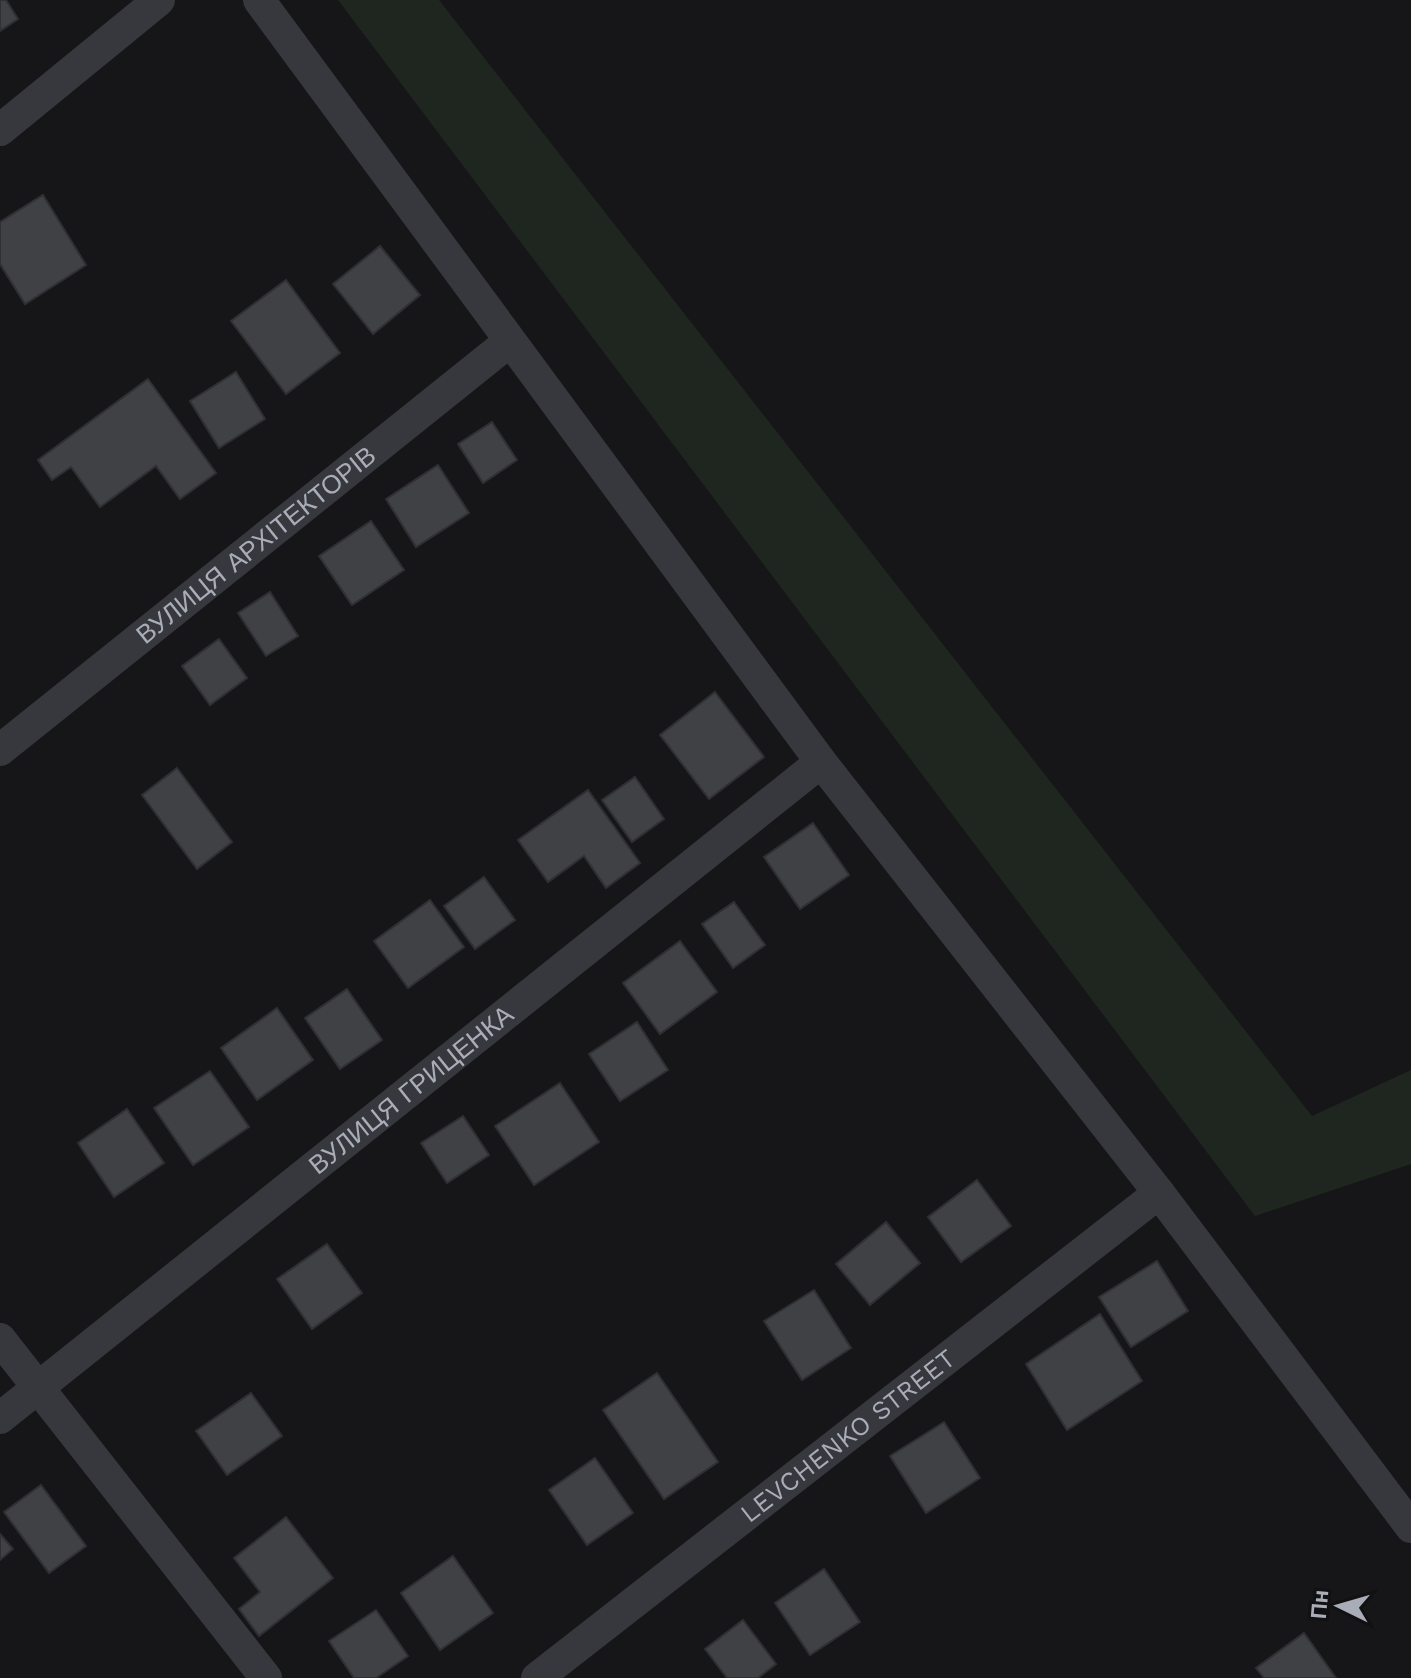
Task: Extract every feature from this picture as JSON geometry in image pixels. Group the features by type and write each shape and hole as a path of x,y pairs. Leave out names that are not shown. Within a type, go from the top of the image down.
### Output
{"street":[{"path":"0,130 159,0"},
{"path":"259,0 821,762 1159,1193 1411,1527"},
{"name":"ВУЛИЦЯ АРХІТЕКТОРІВ","path":"0,750 510,341"},
{"name":"ВУЛИЦЯ ГРИЦЕНКА","path":"0,1418 821,762"},
{"name":"LEVCHENKO STREET","path":"537,1678 1159,1193"},
{"path":"0,1339 266,1678"}],"shaded area":[{"path":"338,0 439,0 1312,1116 1411,1070 1411,1164 1255,1216"}],"building":[{"path":"0,0 6,0 18,19 0,31"},
{"path":"43,195 86,265 25,304 0,264 0,222"},
{"path":"380,246 420,295 373,334 333,284"},
{"path":"286,280 340,353 286,394 231,321"},
{"path":"236,372 265,419 219,448 190,401"},
{"path":"148,379 216,473 180,499 156,466 100,507 71,467 52,480 38,460"},
{"path":"492,422 517,460 483,483 458,444"},
{"path":"438,465 469,513 416,547 386,499"},
{"path":"371,521 404,570 352,605 319,556"},
{"path":"270,592 298,636 266,656 238,613"},
{"path":"219,639 247,678 210,705 182,666"},
{"path":"715,692 764,757 709,799 660,735"},
{"path":"177,768 232,842 197,869 142,795"},
{"path":"635,777 664,819 632,842 602,800"},
{"path":"588,790 640,863 606,888 584,856 548,882 518,840"},
{"path":"813,823 849,875 800,909 764,857"},
{"path":"484,877 515,920 475,949 444,906"},
{"path":"430,900 464,947 408,988 374,941"},
{"path":"734,902 765,945 733,968 702,924"},
{"path":"680,941 717,992 660,1034 623,983"},
{"path":"347,989 382,1040 340,1069 305,1018"},
{"path":"277,1008 313,1060 257,1100 221,1048"},
{"path":"637,1022 668,1070 620,1101 589,1054"},
{"path":"210,1071 249,1127 193,1165 154,1108"},
{"path":"560,1083 599,1142 534,1185 495,1126"},
{"path":"127,1109 164,1163 114,1197 78,1143"},
{"path":"463,1116 489,1155 447,1183 421,1143"},
{"path":"977,1180 1011,1226 961,1262 928,1217"},
{"path":"886,1222 920,1263 870,1305 836,1264"},
{"path":"327,1244 362,1293 312,1329 277,1279"},
{"path":"1157,1261 1188,1311 1131,1347 1099,1297"},
{"path":"814,1290 851,1348 802,1380 764,1321"},
{"path":"1100,1314 1142,1381 1067,1430 1026,1364"},
{"path":"657,1373 718,1462 664,1499 603,1410"},
{"path":"251,1393 282,1436 227,1475 196,1431"},
{"path":"944,1422 980,1478 926,1513 890,1456"},
{"path":"595,1458 633,1513 587,1545 549,1490"},
{"path":"41,1485 86,1546 49,1573 4,1512"},
{"path":"286,1517 333,1578 259,1636 239,1609 260,1592 234,1558"},
{"path":"0,1534 13,1549 0,1560"},
{"path":"453,1556 493,1613 440,1650 401,1593"},
{"path":"824,1569 860,1622 810,1655 775,1603"},
{"path":"376,1610 408,1656 376,1678 354,1678 329,1641"},
{"path":"743,1620 776,1664 758,1678 727,1678 705,1649"},
{"path":"1304,1633 1336,1678 1264,1678 1256,1668"}]}
